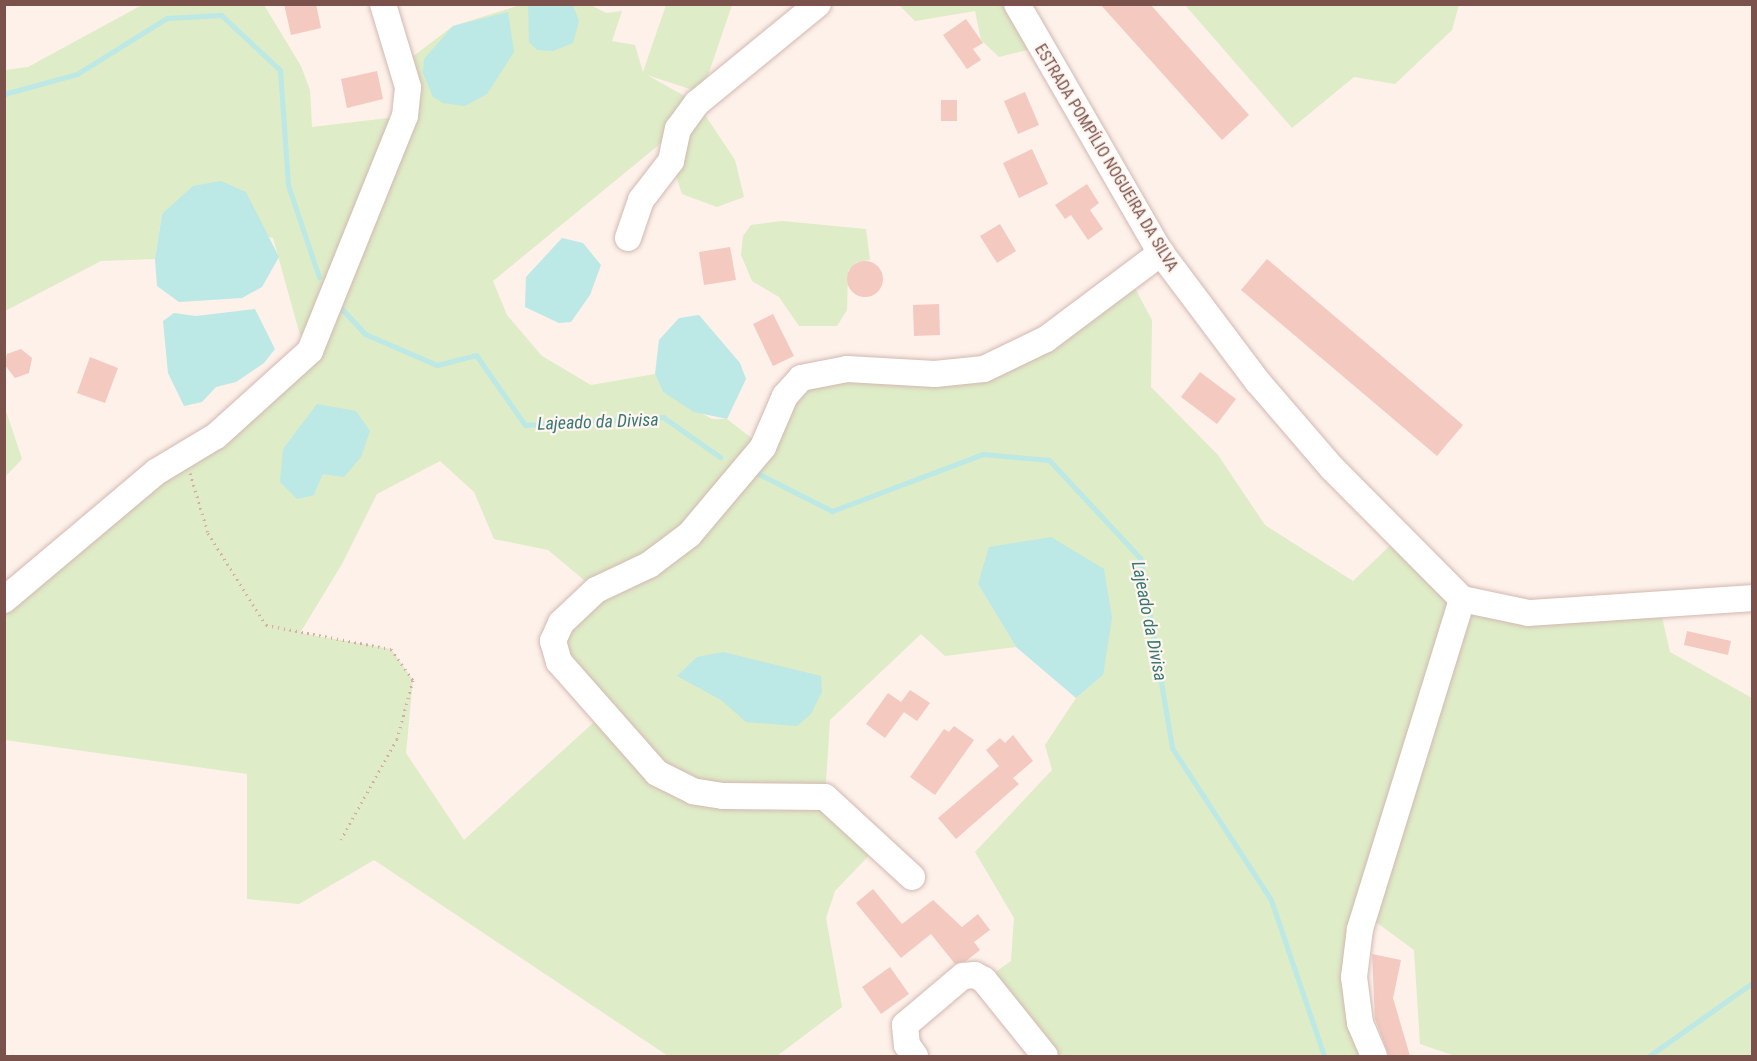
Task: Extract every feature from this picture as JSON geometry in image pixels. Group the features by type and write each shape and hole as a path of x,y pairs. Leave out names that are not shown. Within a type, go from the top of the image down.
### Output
{"street":[{"path":"4,600 156,472 216,436 310,351 327,316 405,116 408,87 383,4"},
{"path":"628,238 640,200 671,161 678,129 697,103 819,4"},
{"name":"ESTRADA POMPÍLIO NOGUEIRA DA SILVA","path":"1017,4 1161,253 1258,382 1325,460 1462,599"},
{"path":"912,877 825,797 723,795 693,790 657,773 559,662 553,641 561,622 596,590 649,565 689,535 763,447 785,396 801,378 847,369 936,374 984,369 1046,339 1161,253"},
{"path":"1374,1056 1360,1023 1354,977 1360,929 1462,599 1530,612 1752,598"},
{"path":"915,1056 907,1045 905,1025 963,976 975,975 984,980 1045,1056"}],"path":[{"path":"185,454 208,533 266,625 392,649 413,680 396,739 341,838"}],"green space":[{"path":"898,4 1017,5 1039,47 999,57 981,40 975,11 915,21"},
{"path":"142,5 264,5 301,66 310,90 312,127 405,116 403,64 453,26 520,5 591,5 606,13 622,11 612,41 635,45 643,72 666,5 732,5 702,93 647,75 697,103 735,160 744,197 717,207 682,194 671,161 677,130 493,281 507,315 542,356 591,385 655,374 663,392 712,419 727,419 763,447 801,378 997,363 1130,279 1152,320 1151,387 1218,455 1265,525 1353,581 1400,536 1462,599 1659,604 1670,652 1752,698 1752,1056 1455,1056 1420,1044 1414,950 1365,914 1360,929 1374,1056 1045,1056 984,980 1011,961 1014,918 975,852 1052,770 1045,745 1076,698 1103,675 978,584 1016,647 945,656 921,634 830,720 825,797 879,845 835,891 826,918 842,1007 777,1056 668,1056 374,860 299,904 247,899 247,774 5,740 5,600 315,337 300,335 273,238 162,213 155,259 101,261 5,311 5,70 28,67","holes":["283,449 323,474 314,495","440,461 474,492 494,539 548,550 596,590 554,651 603,714 464,840 406,753 413,680 391,649 300,633 342,564 377,494"]},
{"path":"1185,5 1459,5 1452,30 1395,84 1354,77 1292,128"},
{"path":"782,221 866,229 870,260 857,262 848,271 847,310 837,326 799,326 779,297 752,281 741,255 743,236 751,225"},
{"path":"5,408 22,459 5,477"}],"water":[{"path":"528,5 573,6 579,21 573,43 553,51 537,50 529,42"},
{"path":"508,12 514,52 487,94 465,106 443,103 433,97 423,73 424,59 453,26"},
{"path":"221,181 246,192 279,257 262,287 242,298 179,302 157,286 155,259 162,214 193,186"},
{"path":"562,238 583,243 601,265 590,295 571,322 559,323 525,307 526,277"},
{"path":"255,309 275,349 264,363 236,382 216,387 202,402 184,406 168,373 163,321 174,313 196,316"},
{"path":"699,315 740,363 746,379 727,419 694,412 663,392 655,374 659,340 679,318"},
{"path":"317,404 356,411 370,431 361,457 344,477 323,474 314,495 297,499 280,482 283,449"},
{"path":"1051,537 1104,569 1112,618 1103,675 1076,698 1016,647 978,584 989,547"},
{"path":"723,652 821,676 822,692 811,714 797,726 746,722 721,700 677,676 697,657"}],"building":[{"path":"284,4 316,4 321,28 291,35"},
{"path":"1100,4 1150,4 1249,115 1222,140"},
{"path":"966,19 983,43 973,49 981,60 967,69 943,35"},
{"path":"377,71 383,99 347,108 341,79"},
{"path":"1025,92 1039,125 1018,134 1004,101"},
{"path":"941,100 957,100 957,121 941,121"},
{"path":"1032,149 1048,184 1019,198 1003,163"},
{"path":"1087,184 1099,203 1090,210 1103,229 1088,240 1071,215 1065,219 1055,205"},
{"path":"1000,224 1016,251 997,263 980,236"},
{"path":"730,247 736,280 704,285 699,252"},
{"path":"1267,259 1463,425 1437,456 1241,290"},
{"path":"865,261 878,266 883,279 878,292 865,297 852,292 847,279 852,266"},
{"path":"939,304 940,335 914,336 913,305"},
{"path":"773,314 794,356 773,366 753,324"},
{"path":"21,349 32,358 29,373 15,378 4,364 7,354"},
{"path":"90,357 118,368 105,403 77,393"},
{"path":"1200,372 1236,399 1217,424 1181,397"},
{"path":"1687,631 1731,641 1728,655 1684,645"},
{"path":"910,690 930,703 917,721 904,712 885,738 866,724 888,693 901,702"},
{"path":"954,726 974,740 935,795 910,777 944,729 949,732"},
{"path":"1013,735 1033,761 1013,778 1019,784 956,839 938,818 999,766 986,750 1000,738 1005,743"},
{"path":"873,889 902,924 933,900 962,927 978,914 990,930 974,942 980,950 966,961 955,964 931,934 901,958 856,903"},
{"path":"1372,954 1401,960 1393,998 1410,1056 1389,1056 1375,1019"},
{"path":"890,967 909,994 881,1014 862,987"}],"waterway":[{"name":"Lajeado da Divisa","path":"4,94 77,74 167,18 221,15 280,70 288,185 319,277"},
{"name":"Lajeado da Divisa","path":"340,307 365,334 437,365 476,355 525,425 663,417 720,457"},
{"name":"Lajeado da Divisa","path":"753,471 832,511 983,454 1049,460 1140,558 1172,748 1271,900 1324,1056"},
{"path":"1649,1056 1752,983"}]}
